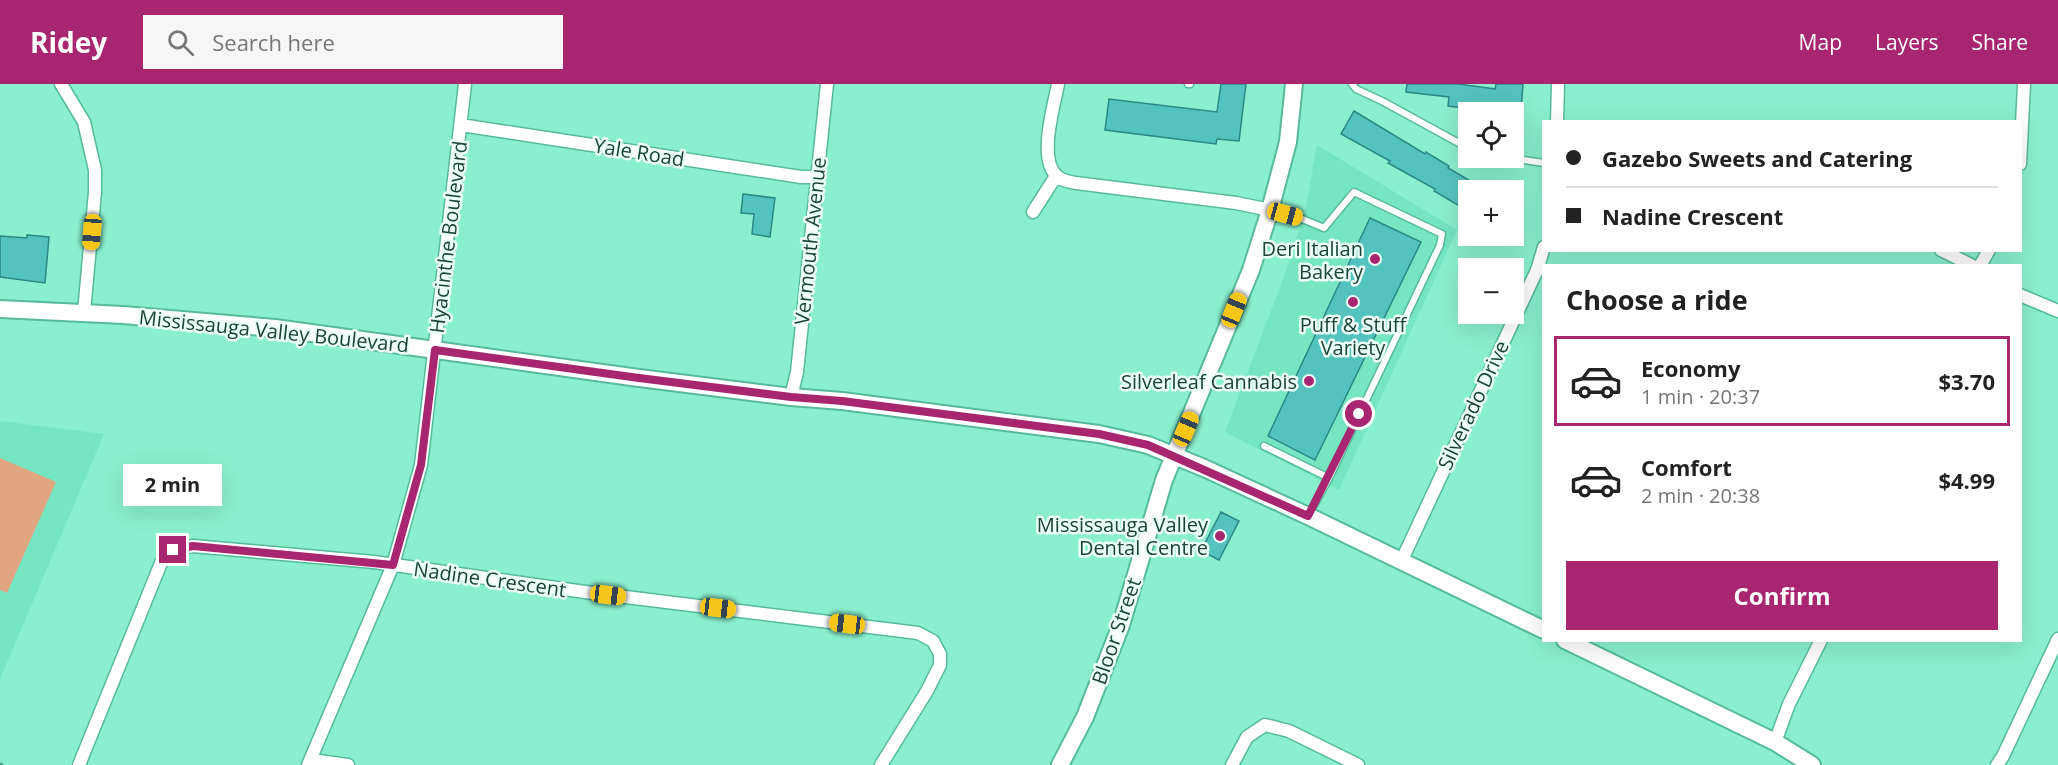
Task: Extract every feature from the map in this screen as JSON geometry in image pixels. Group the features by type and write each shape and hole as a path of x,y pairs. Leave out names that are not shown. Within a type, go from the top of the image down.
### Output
{"street":[{"path":"61,84 84,122 95,170 84,312"},
{"name":"Hyacinthe Boulevard","path":"310,762 393,565 421,465 465,84"},
{"name":"Vermouth Avenue","path":"791,397 796,372 827,84"},
{"path":"1058,84 1047,146 1048,160 1056,176 1076,183 1236,203 1270,210"},
{"name":"Bloor Street","path":"1060,765 1085,717 1120,625 1164,480 1251,270 1288,142 1294,84"},
{"path":"1557,120 1558,84"},
{"path":"2022,124 2024,84"},
{"name":"Yale Road","path":"462,125 801,177 816,177"},
{"path":"1033,212 1056,176"},
{"name":"Silverado Drive","path":"1401,562 1537,270 1542,252"},
{"path":"1945,252 1969,264"},
{"path":"2022,296 2058,311"},
{"name":"Mississauga Valley Boulevard","path":"0,309 84,312 275,328 791,397 842,401 1099,434 1148,445 1174,456 1308,516 1542,629"},
{"name":"Nadine Crescent","path":"79,765 160,563 173,550 193,546 393,565 585,592 918,633 933,641 940,654 940,665 880,765"},
{"path":"1997,765 2058,639"},
{"path":"1573,642 1590,646 1774,742 1812,765"},
{"path":"1774,742 1789,704 1820,642"},
{"path":"1232,765 1247,737 1265,725 1289,731 1358,765"},
{"path":"310,762 348,765"}],"lane":[{"path":"1352,84 1356,89 1458,143"},
{"path":"1524,160 1542,163"},
{"path":"1270,210 1300,218 1324,228 1354,192 1442,234 1440,245 1329,478 1308,516"},
{"path":"1264,446 1329,478"}],"shaded area":[{"path":"1317,145 1457,230 1339,490 1225,432 1285,274 1305,212"},
{"path":"0,421 104,434 0,679"},
{"path":"0,458 56,482 7,593 0,590"}],"building":[{"path":"1221,84 1246,84 1239,141 1217,139 1216,144 1105,130 1109,99 1217,112"},
{"path":"1407,84 1459,84 1495,89 1496,84 1523,84 1522,102 1458,102 1458,107 1448,106 1449,97 1406,92"},
{"path":"1354,111 1425,154 1426,152 1469,180 1458,180 1458,205 1434,191 1435,189 1388,163 1390,161 1341,134"},
{"path":"743,194 775,198 770,237 752,234 754,214 741,213"},
{"path":"1370,218 1421,242 1315,460 1268,436"},
{"path":"27,235 49,237 45,283 0,277 0,236 27,238"},
{"name":"Mississauga Valley Dental Centre","path":"1221,512 1239,521 1219,560 1201,551"}],"place":[{"name":"Deri Italian Bakery","path":"1375,259"},
{"name":"Puff & Stuff Variety","path":"1353,302"},
{"name":"Silverleaf Cannabis","path":"1309,381"},
{"name":"Mississauga Valley Dental Centre","path":"1220,536"}],"route":[{"path":"173,550 193,546 393,565 421,465 435,350 639,378 1099,434 1148,445 1308,516 1359,414"}]}
